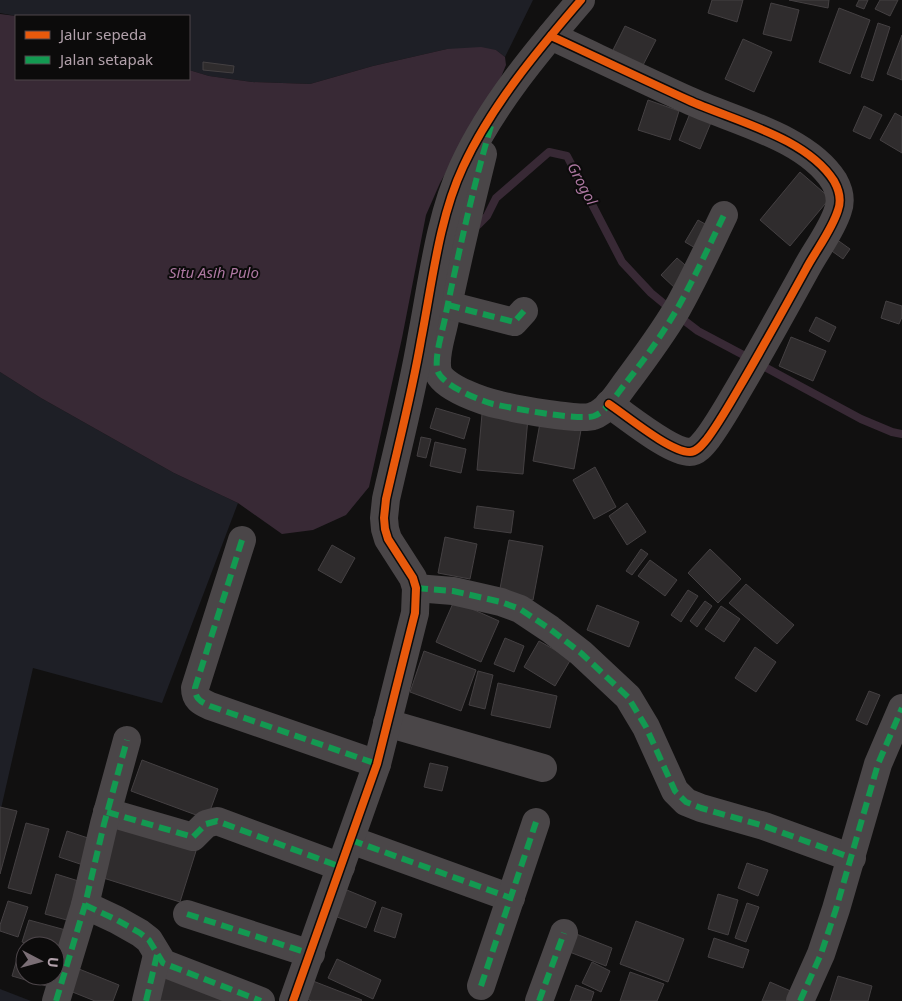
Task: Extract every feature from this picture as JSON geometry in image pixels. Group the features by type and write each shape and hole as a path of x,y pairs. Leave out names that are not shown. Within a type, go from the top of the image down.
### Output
{"street":[{"path":"293,1001 377,764 415,613 416,588 410,570 388,539 384,518 386,499 416,366 442,230 462,168 474,145 495,111 551,36 581,0"},
{"path":"551,36 688,100 772,134 796,146 823,167 834,182 841,198 838,211 830,228 813,255 769,337 718,423 698,449 690,452 674,448 609,404"},
{"path":"495,111 448,305 438,356 437,370 439,375 447,384 471,396 522,410 587,417 599,413 609,404 649,353 677,309 724,214"},
{"path":"448,305 514,322 524,311"},
{"path":"242,540 195,688 198,700 210,706 377,764"},
{"path":"416,588 453,591 501,602 520,609 550,628 628,697 646,727 675,791 686,802 764,826 852,858"},
{"path":"800,1001 820,954 852,858 878,764 902,708"},
{"path":"387,723 543,768"},
{"path":"56,1001 84,905 126,740"},
{"path":"107,812 193,837 206,824 217,821 341,867"},
{"path":"481,986 536,822"},
{"path":"350,840 512,898"},
{"path":"84,905 140,933 149,940 163,963 261,1001"},
{"path":"187,914 311,954"},
{"path":"538,1001 564,933"},
{"path":"146,1001 158,955"}],"shaded area":[{"path":"0,0 533,0 505,57 496,50 447,49 373,66 310,84 252,82 209,76 190,70 190,15 15,16 0,13"},
{"path":"0,372 41,398 174,473 238,503 162,703 33,668 0,813"},
{"path":"0,989 31,1001 0,1001"}],"water":[{"name":"Situ Asih Pulo","path":"0,14 15,16 15,80 190,80 190,70 209,76 252,82 310,84 373,66 447,49 481,47 496,50 505,57 506,65 499,82 440,183 426,215 402,338 369,487 346,515 313,530 282,534 238,503 174,473 41,398 0,372"}],"building":[{"path":"712,0 743,0 737,22 708,13"},
{"path":"789,0 829,0 828,8"},
{"path":"859,0 868,0 864,9 856,6"},
{"path":"880,0 898,0 890,16 875,9"},
{"path":"771,3 799,10 791,41 763,34"},
{"path":"839,8 870,20 850,74 819,62"},
{"path":"878,23 890,27 873,81 861,77"},
{"path":"625,26 656,40 641,69 611,54"},
{"path":"902,35 902,80 887,74"},
{"path":"743,39 772,52 754,92 725,79"},
{"path":"203,62 234,66 233,73 203,70"},
{"path":"648,100 679,111 670,140 638,130"},
{"path":"864,106 882,115 870,139 853,131"},
{"path":"691,111 712,120 700,149 679,140"},
{"path":"895,113 902,117 902,153 880,140"},
{"path":"800,172 830,198 790,246 760,220"},
{"path":"698,220 714,229 702,252 685,242"},
{"path":"836,239 850,249 843,259 829,249"},
{"path":"677,258 692,271 676,289 661,275"},
{"path":"886,301 902,306 902,317 899,324 881,318"},
{"path":"816,317 836,327 829,342 809,331"},
{"path":"791,337 826,351 813,381 779,366"},
{"path":"436,408 470,418 464,439 430,428"},
{"path":"482,414 528,418 523,474 477,470"},
{"path":"540,423 581,430 574,469 533,461"},
{"path":"421,437 431,439 426,458 417,456"},
{"path":"435,442 466,449 461,473 430,466"},
{"path":"595,467 616,507 594,519 573,480"},
{"path":"627,503 646,532 627,545 609,516"},
{"path":"477,506 514,511 511,533 474,528"},
{"path":"445,537 477,544 470,579 438,573"},
{"path":"509,540 543,546 533,600 499,594"},
{"path":"332,545 355,558 341,583 318,570"},
{"path":"641,549 648,554 632,575 626,571"},
{"path":"710,549 741,579 718,603 688,573"},
{"path":"650,560 677,580 665,596 638,576"},
{"path":"746,584 794,625 777,644 729,603"},
{"path":"688,590 698,596 681,622 671,615"},
{"path":"454,601 499,621 481,662 436,642"},
{"path":"705,601 712,606 697,627 690,621"},
{"path":"597,605 639,622 629,647 587,630"},
{"path":"721,606 740,619 724,642 705,629"},
{"path":"505,638 524,646 514,672 494,664"},
{"path":"539,641 571,659 555,686 524,667"},
{"path":"755,647 776,662 756,692 735,678"},
{"path":"424,651 476,670 461,711 410,692"},
{"path":"478,671 493,675 485,709 469,705"},
{"path":"498,683 557,696 550,728 491,715"},
{"path":"869,691 880,695 867,725 856,720"},
{"path":"142,760 218,789 207,819 131,791"},
{"path":"430,763 448,767 442,791 424,787"},
{"path":"0,807 17,811 0,874"},
{"path":"26,823 49,829 31,894 8,888"},
{"path":"116,826 196,851 180,902 100,877"},
{"path":"67,831 91,839 83,865 59,857"},
{"path":"747,863 768,870 758,896 738,888"},
{"path":"56,874 85,883 74,922 45,914"},
{"path":"342,888 376,902 366,928 332,915"},
{"path":"718,894 738,900 728,935 708,929"},
{"path":"8,901 28,907 18,936 0,931 0,925"},
{"path":"747,903 759,907 746,942 735,938"},
{"path":"382,907 402,914 395,938 374,931"},
{"path":"29,920 73,932 66,956 65,936 24,936"},
{"path":"636,921 684,939 668,982 620,964"},
{"path":"566,930 612,948 606,966 559,948"},
{"path":"714,938 749,950 743,968 708,957"},
{"path":"337,959 381,980 373,999 328,978"},
{"path":"592,962 610,971 601,992 582,983"},
{"path":"15,966 15,977 12,976"},
{"path":"74,967 119,985 113,1001 95,1001 65,989"},
{"path":"630,972 664,984 657,1001 620,1001"},
{"path":"162,975 239,1001 153,1001"},
{"path":"838,976 872,986 868,1001 830,1001"},
{"path":"313,981 362,1000 312,1001 306,999"},
{"path":"770,982 793,992 789,1001 762,1001"},
{"path":"576,985 594,992 591,1001 570,1001"}],"waterway":[{"name":"Grogol","path":"478,225 487,216 496,198 549,152 567,156 622,262 651,293 668,307"},
{"name":"Grogol","path":"681,318 698,331 749,358"},
{"name":"Grogol","path":"761,365 861,419 892,432 902,434"}],"marked path":[{"path":"491,126 461,243 437,356 437,369 445,381 479,399 514,408 575,417 599,414 611,402 639,366 671,319 724,215"},
{"path":"448,305 514,322 524,311"},
{"path":"242,540 195,688 197,697 210,706 377,764"},
{"path":"416,588 453,591 501,602 520,609 581,653 628,697 646,727 675,791 686,802 764,826 852,858"},
{"path":"800,1001 821,954 878,764 902,708"},
{"path":"56,1001 85,905 104,824 127,740"},
{"path":"107,812 193,837 206,824 217,821 341,867"},
{"path":"481,986 536,822"},
{"path":"351,840 511,898"},
{"path":"85,905 140,933 149,940 163,963 261,1001"},
{"path":"187,914 311,954"},
{"path":"539,1001 564,933"},
{"path":"146,1001 157,955"}],"cycle path":[{"path":"293,1001 377,764 415,613 416,588 413,578 388,539 384,518 386,499 413,380 437,252 448,208 463,167 487,122 516,79 581,0"},
{"path":"551,36 688,100 788,142 822,166 834,181 839,195 838,210 828,232 728,407 700,447 690,452 671,446 609,404"}]}
